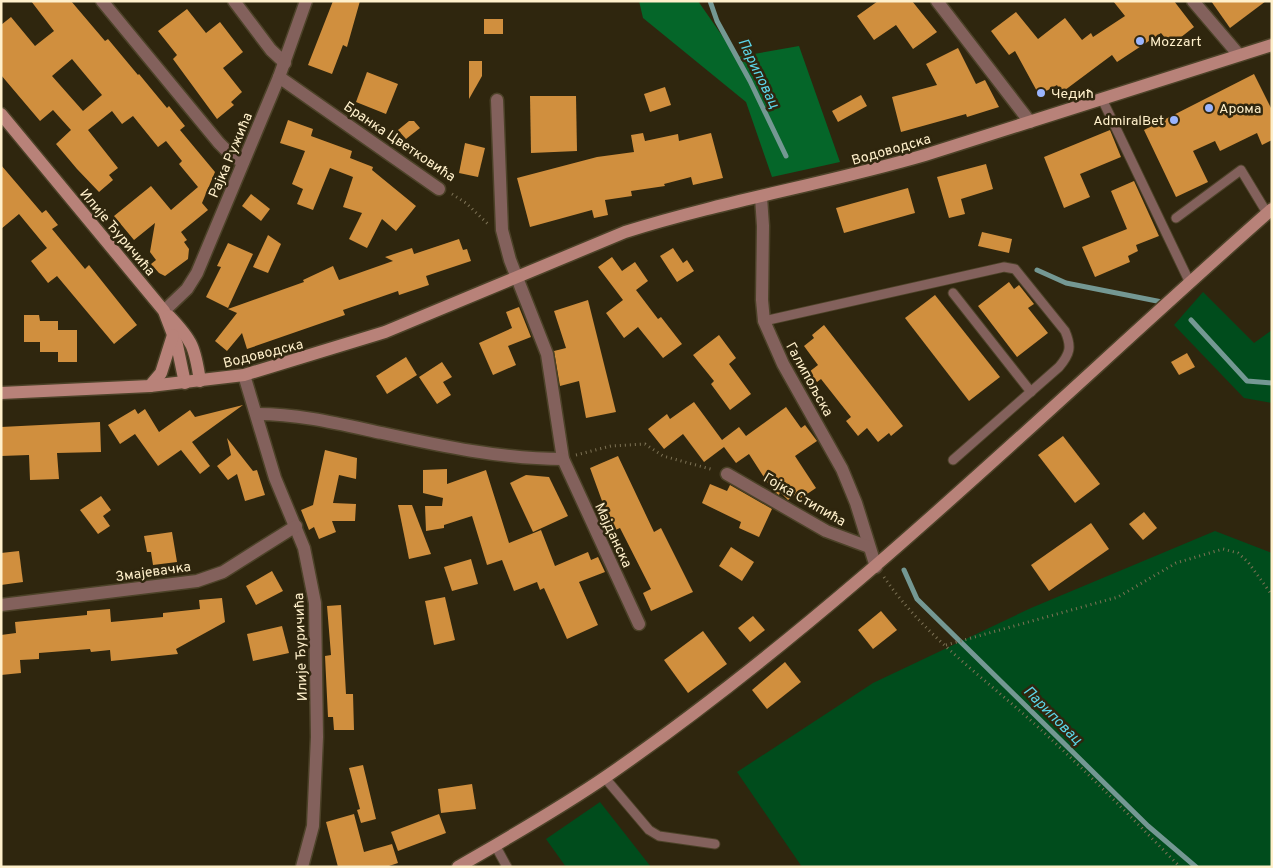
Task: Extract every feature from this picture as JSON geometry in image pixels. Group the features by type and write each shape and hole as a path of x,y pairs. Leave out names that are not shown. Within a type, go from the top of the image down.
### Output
{"street":[{"path":"102,1 218,143 232,156 243,162"},
{"path":"234,1 271,50 285,63"},
{"name":"Рајка Ружића","path":"164,311 183,293 197,273 285,63 306,1"},
{"path":"937,1 1030,122"},
{"path":"1193,1 1239,55"},
{"name":"Водоводска","path":"1,393 150,386 244,375 385,332 517,275 624,232 659,221 868,172 1272,45"},
{"name":"Бранка Цветковића","path":"279,77 439,189"},
{"path":"257,414 296,416 466,450 539,459 563,459 546,354 502,230 497,100"},
{"name":"Илије Ђуричића","path":"1,114 164,311 184,370 185,383"},
{"name":"Галипољска","path":"760,197 764,226 762,300 764,321 783,364 842,469 856,503 876,567"},
{"path":"458,867 605,778 754,666 876,567 1269,211"},
{"path":"164,311 190,339 197,359 200,381"},
{"path":"150,386 161,374 173,335"},
{"name":"Илије Ђуричића","path":"244,375 276,478 309,564 316,627 317,737 313,826 302,867"},
{"name":"Мајданска","path":"563,459 639,624"},
{"name":"Гојка Стипића","path":"727,474 826,531 869,547"},
{"name":"Змајевачка","path":"1,605 170,586 197,581 224,572 296,526"}],"lane":[{"path":"1102,99 1190,283"},
{"path":"1176,218 1241,170 1269,211"},
{"path":"764,321 1009,267 1015,269 1028,282 1065,331 1070,341 1070,354 1059,367 953,460"},
{"path":"953,293 1031,392"},
{"path":"605,778 649,830 659,836 715,844"},
{"path":"495,845 507,867"}],"path":[{"name":"Бранка Цветковића","path":"439,189 460,198 489,226 502,230"},
{"path":"563,459 611,446 645,444 663,456 727,474"},
{"path":"946,645 1118,597 1176,563 1223,549 1238,553 1248,562 1271,592"},
{"path":"876,567 897,596 946,645 1040,729 1180,867"}],"green space":[{"path":"639,1 698,1 737,57 799,46 840,162 772,177 746,102 643,18"},
{"path":"1203,292 1254,343 1272,330 1272,403 1244,398 1174,325"},
{"path":"1215,531 1272,553 1272,867 802,867 737,772 873,683 1031,608"},
{"path":"600,802 651,867 566,867 546,839"}],"building":[{"path":"31,1 71,1 105,41 108,39 167,108 169,106 185,126 180,130 215,172 202,203 208,210 181,232 187,240 184,242 189,249 188,259 165,276 159,273 151,264 156,260 150,252 155,223 134,240 114,216 151,186 171,210 198,187 179,164 182,161 166,141 158,147 133,116 122,124 112,111 88,130 118,168 109,175 113,180 99,192 77,169 56,144 71,130 53,110 40,121 1,75 1,25 11,17 35,46 54,31","holes":["72,59 102,95 83,111 52,76"]},
{"path":"333,1 360,1 347,47 343,45 332,74 308,65"},
{"path":"878,1 912,1 937,32 913,49 896,25 874,40 857,16"},
{"path":"1113,1 1174,1 1194,27 1171,45 1161,33 1117,62 1112,55 1061,93 1057,85 1039,95 1015,51 1009,55 991,31 1016,12 1038,39 1065,18 1082,40 1091,33 1093,37 1125,16"},
{"path":"1211,1 1266,1 1230,28"},
{"path":"187,9 206,33 220,22 243,52 223,68 242,92 231,102 234,105 217,119 173,59 177,55 158,31"},
{"path":"484,19 503,19 503,34 484,34"},
{"path":"958,48 976,84 985,80 999,107 967,117 966,114 901,132 892,97 937,85 926,64"},
{"path":"469,61 482,61 482,76 469,99"},
{"path":"367,72 398,84 386,114 356,102"},
{"path":"1254,74 1272,110 1272,140 1262,145 1257,133 1220,151 1215,141 1193,151 1208,182 1176,197 1144,130"},
{"path":"665,87 671,105 650,112 644,94"},
{"path":"861,95 867,106 838,122 832,111"},
{"path":"530,96 576,96 577,151 531,153"},
{"path":"288,120 313,129 311,136 352,151 350,158 373,167 372,170 416,206 396,231 382,219 367,248 349,239 362,213 343,207 353,177 330,168 313,210 297,204 303,189 292,184 305,151 280,143"},
{"path":"409,121 414,121 420,128 406,139 398,130"},
{"path":"1110,130 1121,157 1080,174 1090,197 1064,208 1044,157"},
{"path":"643,133 645,141 678,134 679,141 711,133 723,178 693,185 691,177 664,184 665,186 631,191 632,196 605,200 608,215 594,218 592,210 530,227 517,178 597,157 634,152 631,135"},
{"path":"465,143 485,148 478,177 459,173"},
{"path":"986,164 993,189 961,199 965,214 949,218 937,177"},
{"path":"1,165 42,213 46,210 58,225 52,229 85,269 89,265 137,325 114,344 57,276 48,283 31,261 47,248 19,214 1,229"},
{"path":"1134,181 1159,236 1136,245 1138,251 1128,256 1130,262 1095,277 1082,247 1127,229 1111,191"},
{"path":"908,188 915,213 844,233 836,208"},
{"path":"251,194 270,209 261,221 242,206"},
{"path":"982,232 1012,239 1009,253 978,246"},
{"path":"268,235 281,244 268,273 253,267"},
{"path":"459,239 463,250 467,249 471,261 426,276 429,285 399,295 398,291 343,310 345,315 247,349 242,333 227,351 215,341 237,313 228,309 304,282 303,280 333,266 339,280 393,261 385,257 412,248 414,254"},
{"path":"228,243 253,254 228,308 206,297 221,267 217,266"},
{"path":"673,248 683,263 687,260 694,271 677,282 660,256"},
{"path":"612,257 622,271 635,262 648,281 636,290 658,319 661,317 682,344 663,358 638,327 624,338 606,313 623,300 598,267"},
{"path":"1009,282 1014,289 1019,285 1034,304 1028,308 1048,333 1017,357 978,306"},
{"path":"935,295 1000,377 969,401 905,318"},
{"path":"588,300 616,412 586,418 579,381 560,386 554,351 566,348 554,311"},
{"path":"519,307 531,337 508,346 516,365 493,375 479,343 512,328 506,312"},
{"path":"24,315 39,315 40,321 58,321 58,330 77,330 77,362 58,362 58,352 40,352 40,342 24,342"},
{"path":"824,325 903,426 891,436 889,433 878,442 867,428 858,436 846,421 851,417 821,379 817,382 809,372 818,365 804,346 814,338 812,335"},
{"path":"719,335 736,358 729,364 751,394 730,410 711,384 714,381 693,355"},
{"path":"1187,353 1195,367 1179,375 1171,362"},
{"path":"406,357 417,375 387,394 376,376"},
{"path":"442,362 452,377 443,382 451,395 437,404 419,377"},
{"path":"694,402 722,440 739,427 746,436 786,407 801,428 805,425 817,441 795,456 816,488 798,500 795,495 788,500 780,492 779,495 773,491 749,454 736,463 724,447 704,462 683,434 664,449 648,429 667,414 670,419"},
{"path":"243,405 192,442 210,466 200,474 181,450 158,466 135,434 120,444 108,425 135,409 138,414 145,409 159,432 190,410 195,417"},
{"path":"100,422 101,452 57,453 59,479 30,480 29,455 1,456 1,427"},
{"path":"1063,436 1100,484 1075,503 1038,455"},
{"path":"227,438 253,471 257,470 265,495 245,501 237,474 228,480 217,466 231,455"},
{"path":"325,450 357,458 356,479 339,475 333,503 356,504 355,521 332,521 336,532 319,539 314,527 309,530 301,510 313,505"},
{"path":"618,456 654,532 661,528 693,592 651,611 643,593 651,589 620,528 613,531 590,468"},
{"path":"447,469 447,484 486,470 509,543 541,530 555,566 588,552 591,560 598,557 605,572 579,582 598,625 567,639 544,588 540,590 537,582 514,591 502,560 487,565 472,516 444,525 444,528 426,531 425,506 442,506 443,498 423,493 423,470"},
{"path":"526,475 549,477 568,516 533,532 510,483"},
{"path":"710,484 727,491 730,485 772,509 759,537 739,528 741,522 702,503"},
{"path":"101,496 111,510 103,516 110,526 98,534 80,510"},
{"path":"398,505 412,505 431,554 409,559"},
{"path":"1144,512 1157,528 1143,540 1129,524"},
{"path":"1091,523 1109,549 1049,591 1031,565"},
{"path":"172,532 177,562 153,565 151,552 147,552 144,536"},
{"path":"731,547 754,562 742,581 719,566"},
{"path":"19,551 23,582 1,585 1,553"},
{"path":"471,559 478,584 452,591 444,567"},
{"path":"272,571 283,591 256,605 246,586"},
{"path":"445,597 455,640 434,645 425,601"},
{"path":"222,598 225,622 176,649 178,654 111,661 110,650 91,652 90,649 39,653 39,659 20,660 21,673 1,675 1,635 16,633 15,622 87,615 87,611 110,609 111,622 163,617 163,613 200,609 199,600"},
{"path":"341,605 346,694 353,694 354,730 334,730 333,717 328,717 325,656 331,655 327,606"},
{"path":"881,611 897,630 873,649 858,630"},
{"path":"753,616 765,630 750,642 738,628"},
{"path":"282,626 289,653 253,661 247,634"},
{"path":"703,631 727,664 688,693 664,660"},
{"path":"785,662 801,682 767,709 752,690"},
{"path":"363,765 376,819 361,823 357,810 360,809 349,768"},
{"path":"472,784 476,809 441,813 438,789"},
{"path":"354,814 364,852 392,844 398,863 386,867 338,867 326,822"},
{"path":"439,814 446,833 398,851 391,832"}],"waterway":[{"name":"Париповац","path":"710,1 717,21 750,81 786,156"},
{"path":"1037,270 1066,283 1162,302"},
{"path":"1191,320 1247,381 1272,383"},
{"name":"Париповац","path":"904,570 917,599 1148,826 1196,867"}],"place":[{"name":"Mozzart","path":"1140,41"},
{"name":"Чедић","path":"1041,93"},
{"name":"Арома","path":"1209,108"},
{"name":"AdmiralBet","path":"1174,120"}]}
